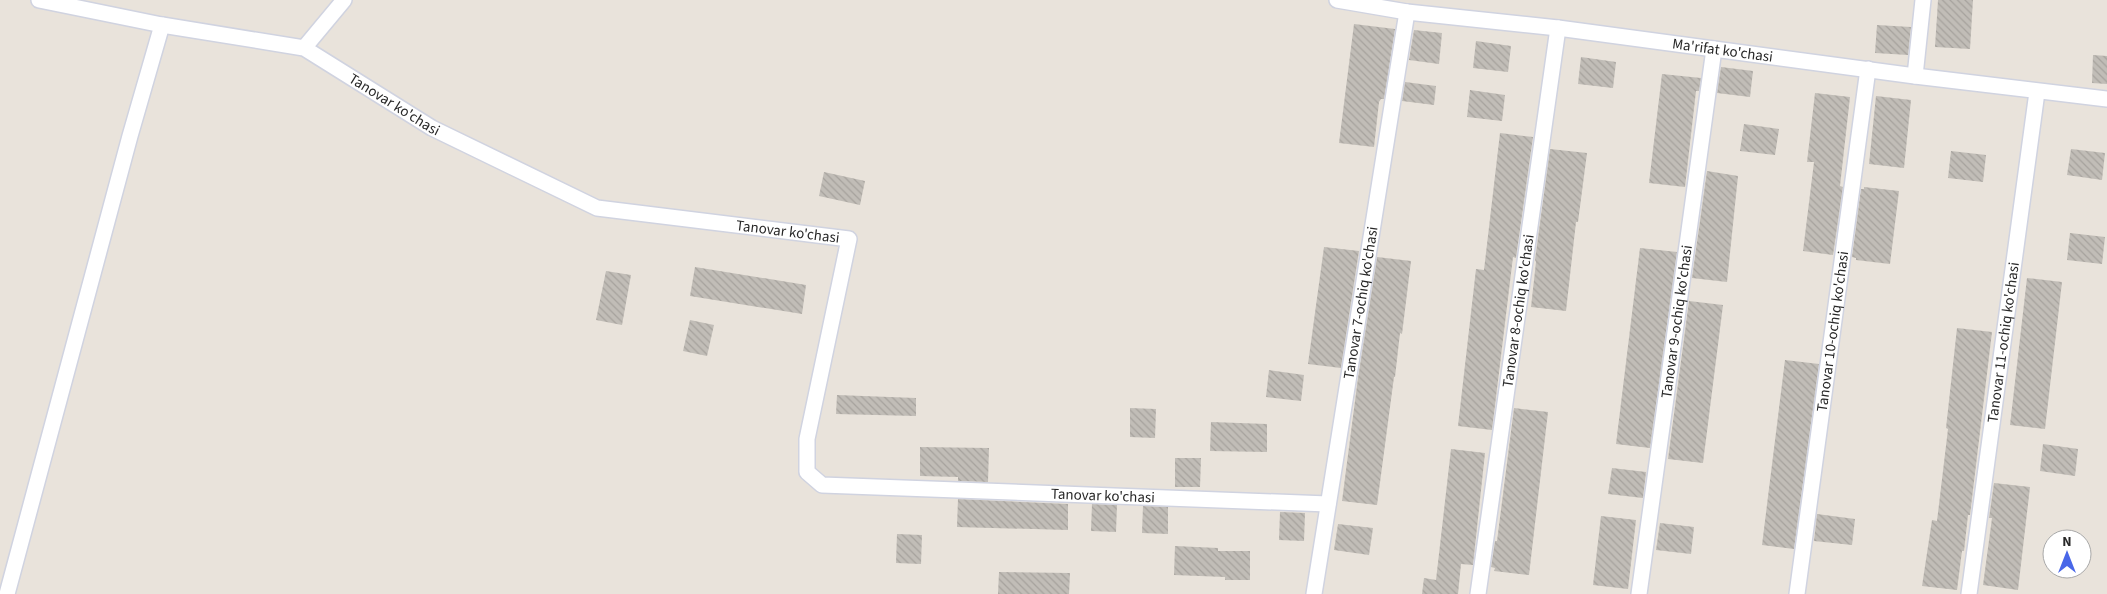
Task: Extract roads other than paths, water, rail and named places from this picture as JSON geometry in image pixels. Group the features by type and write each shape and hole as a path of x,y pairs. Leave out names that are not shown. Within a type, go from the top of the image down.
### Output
{"street":[{"name":"Tanovar ko'chasi","path":"39,0 162,25 304,48 432,128 597,208 849,239 807,439 807,472 822,485 1328,504"},
{"path":"304,48 344,0"},
{"name":"Ma'rifat ko'chasi","path":"1337,0 1407,12 1558,28 2038,92 2107,99"},
{"path":"1915,76 1923,0"},
{"name":"Tanovar 7-ochiq ko'chasi","path":"1314,594 1407,12"},
{"path":"7,594 130,136 162,25"},
{"name":"Tanovar 8-ochiq ko'chasi","path":"1478,594 1558,28"},
{"name":"Tanovar 9-ochiq ko'chasi","path":"1639,594 1714,49"},
{"name":"Tanovar 10-ochiq ko'chasi","path":"1797,594 1868,69"},
{"name":"Tanovar 11-ochiq ko'chasi","path":"1969,594 2038,92"}]}
